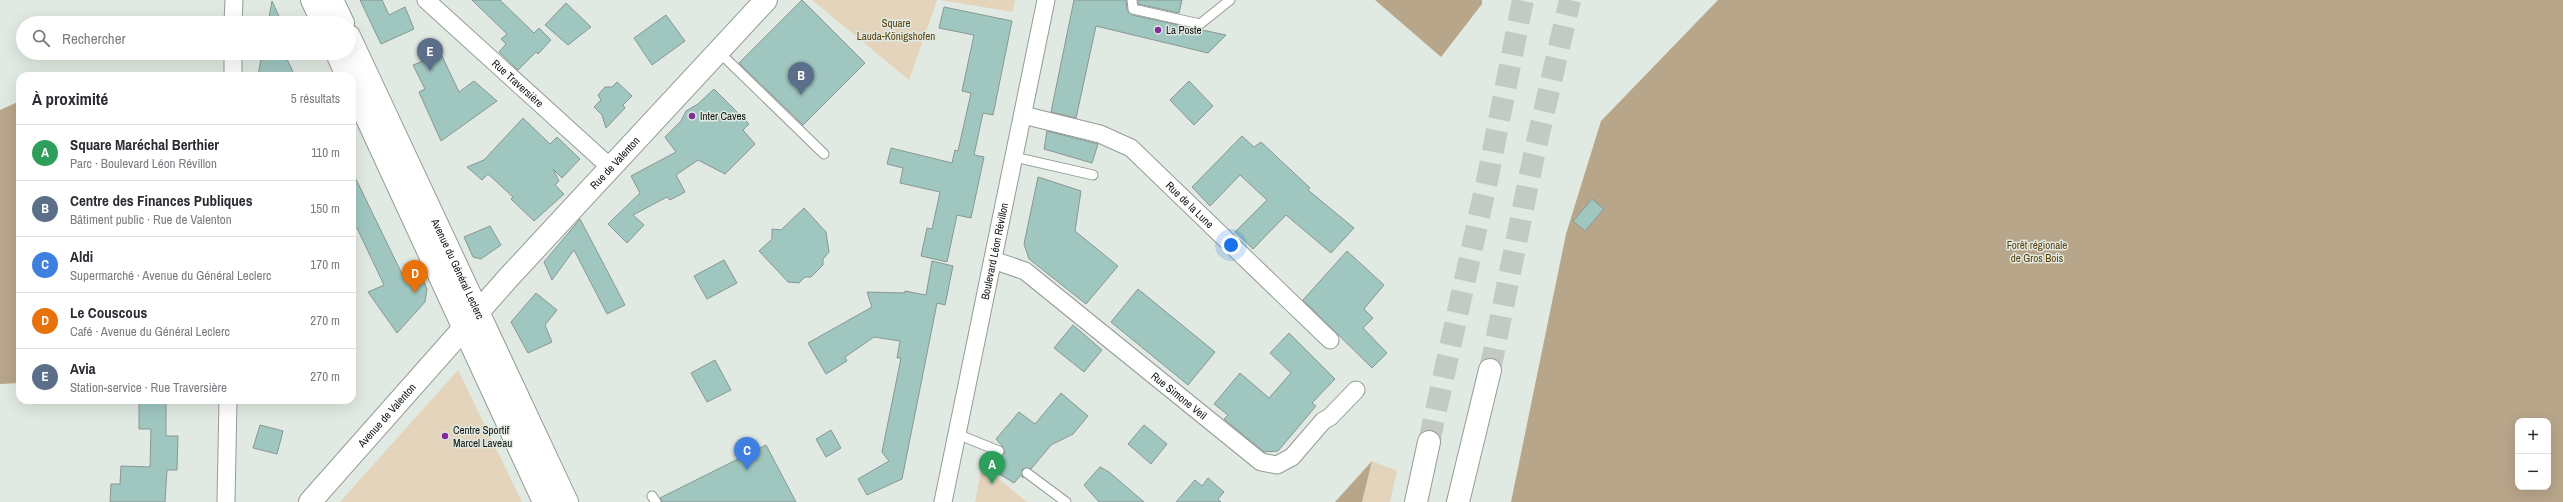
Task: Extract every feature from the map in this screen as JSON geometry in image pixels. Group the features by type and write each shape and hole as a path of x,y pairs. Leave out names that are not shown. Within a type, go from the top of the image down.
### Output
{"main road":[{"path":"312,0 320,16"},
{"path":"332,0 340,16"},
{"name":"Rue de Valenton","path":"471,319 766,0"},
{"name":"Avenue du Général Leclerc","path":"356,52 471,319 544,502"},
{"path":"340,60 345,72"},
{"name":"Avenue du Général Leclerc","path":"356,94 471,319 568,502"},
{"name":"Avenue de Valenton","path":"310,502 471,319"},
{"path":"1458,502 1490,370"},
{"path":"1416,502 1429,442"}],"street":[{"path":"233,16 234,0"},
{"name":"Rue Traversière","path":"426,0 610,167"},
{"name":"Boulevard Léon Révillon","path":"943,502 1046,0"},
{"path":"233,60 233,72"},
{"name":"Rue de la Lune","path":"1023,115 1100,134 1131,148 1330,340"},
{"name":"Rue Simone Veil","path":"993,260 1025,271 1261,462 1277,464 1292,457 1324,421 1330,417 1356,390"},
{"path":"226,502 228,404"}],"lane":[{"path":"1132,0 1133,10 1200,24 1230,0"},
{"path":"718,51 824,154"},
{"path":"1014,157 1093,174"},
{"path":"957,434 999,451"},
{"path":"1027,473 1066,502"}],"green space":[{"name":"Square Lauda-Königshofen","path":"812,0 937,0 909,80"},
{"name":"Square Lauda-Königshofen","path":"940,0 1015,0 1013,12"},
{"path":"1375,0 1482,0 1482,4 1441,57"},
{"name":"Forêt régionale de Gros Bois","path":"1718,0 2563,0 2563,502 1511,502 1566,234 1601,121"},
{"path":"16,103 16,383 0,384 0,110"},
{"name":"Centre Sportif Marcel Laveau","path":"458,370 522,502 340,502"},
{"path":"1372,461 1397,471 1390,502 1362,502"},
{"path":"1372,461 1362,502 1335,502"},
{"path":"982,465 1027,502 975,502"}],"building":[{"path":"360,0 382,0 389,15 405,7 414,29 381,44"},
{"path":"472,0 500,0 534,33 539,28 551,40 538,54 536,52 518,70 499,52 506,44 501,39 507,34"},
{"path":"802,0 865,63 803,125 739,63"},
{"path":"1074,0 1126,0 1127,10 1132,15 1226,35 1208,53 1096,26 1076,118 1051,112"},
{"path":"1138,0 1182,0 1179,13 1138,4"},
{"path":"272,1 279,16 269,16"},
{"path":"566,3 591,27 568,45 545,25"},
{"path":"944,7 1012,21 993,115 983,113 974,155 984,157 971,218 957,215 947,262 921,256 927,228 932,229 940,192 900,183 903,168 887,164 891,148 952,163 955,150 958,151 971,93 962,91 974,35 939,28"},
{"path":"666,15 685,41 652,65 634,38"},
{"path":"441,54 459,92 474,81 497,101 441,141 419,92 425,89 413,65"},
{"path":"261,60 287,60 293,72 259,72"},
{"path":"1189,81 1213,106 1194,125 1170,100"},
{"path":"617,82 632,96 623,105 625,108 606,128 602,115 594,107 601,100 598,95 605,87 612,87"},
{"path":"714,89 749,124 743,130 755,144 725,174 698,160 676,175 685,192 670,200 667,197 633,215 644,225 627,243 608,224 640,193 631,176 676,152 665,137 681,121 686,111 698,104"},
{"path":"523,118 550,144 557,137 580,159 562,178 553,169 559,181 555,185 564,194 534,221 511,199 513,197 488,174 482,180 467,167 484,160"},
{"path":"1047,131 1098,144 1092,163 1044,149"},
{"path":"1242,136 1254,147 1261,142 1310,188 1308,190 1354,228 1331,253 1286,215 1253,249 1235,232 1267,200 1240,175 1210,206 1192,187"},
{"path":"1038,177 1081,191 1075,231 1118,266 1086,304 1029,259 1024,244"},
{"path":"356,179 403,276 418,269 427,289 425,302 397,333 368,292 384,285 357,228"},
{"path":"1592,199 1604,209 1585,231 1573,221"},
{"path":"804,208 826,232 829,252 823,259 823,265 811,277 805,277 799,283 788,282 759,251 772,239 772,229 781,230"},
{"path":"580,219 625,305 607,314 574,250 552,280 544,262"},
{"path":"490,226 501,245 481,259 473,257 464,237"},
{"path":"1347,251 1384,285 1364,309 1373,318 1363,328 1387,353 1372,368 1303,300"},
{"path":"724,260 737,283 707,299 694,276"},
{"path":"932,261 953,266 945,305 937,303 902,479 867,495 858,479 889,461 882,452 901,358 897,358 900,341 874,337 845,357 847,361 826,374 808,343 872,307 867,292 905,293 905,291 926,295"},
{"path":"1138,289 1215,352 1188,385 1111,322"},
{"path":"536,293 557,310 545,325 552,342 528,353 511,322"},
{"path":"1073,325 1102,350 1084,372 1054,348"},
{"path":"1289,333 1335,379 1312,403 1316,406 1278,451 1264,452 1224,419 1228,415 1214,404 1240,373 1269,398 1291,373 1270,353"},
{"path":"715,360 731,390 707,402 691,373"},
{"path":"1061,393 1088,416 1073,434 1051,445 1031,469 1022,469 1023,478 1021,475 1014,483 990,468 995,456 1000,457 1005,453 1003,447 996,439 1019,412 1035,424"},
{"path":"139,404 166,404 166,436 178,436 177,470 167,470 165,502 110,502 111,484 120,484 121,466 150,467 151,429 139,429"},
{"path":"260,425 283,431 277,454 253,448"},
{"path":"1144,425 1167,444 1151,464 1128,444"},
{"path":"831,430 841,448 826,457 816,439"},
{"path":"766,445 796,502 662,502 660,498"},
{"path":"1100,467 1109,472 1144,502 1099,502 1084,485"},
{"path":"1208,478 1224,492 1218,499 1221,502 1176,502 1195,480 1202,486"}],"tunnel":[{"path":"1429,442 1488,176 1523,0"},
{"path":"1490,370 1534,155 1570,0"}],"place":[{"name":"La Poste","path":"1158,30"},
{"name":"Avia","path":"430,71"},
{"name":"Centre des Finances Publiques","path":"801,95"},
{"name":"Inter Caves","path":"692,116"},
{"name":"Le Couscous","path":"415,293"},
{"name":"Centre Sportif Marcel Laveau","path":"445,436"},
{"name":"Aldi","path":"747,470"},
{"name":"Square Maréchal Berthier","path":"992,484"}]}
